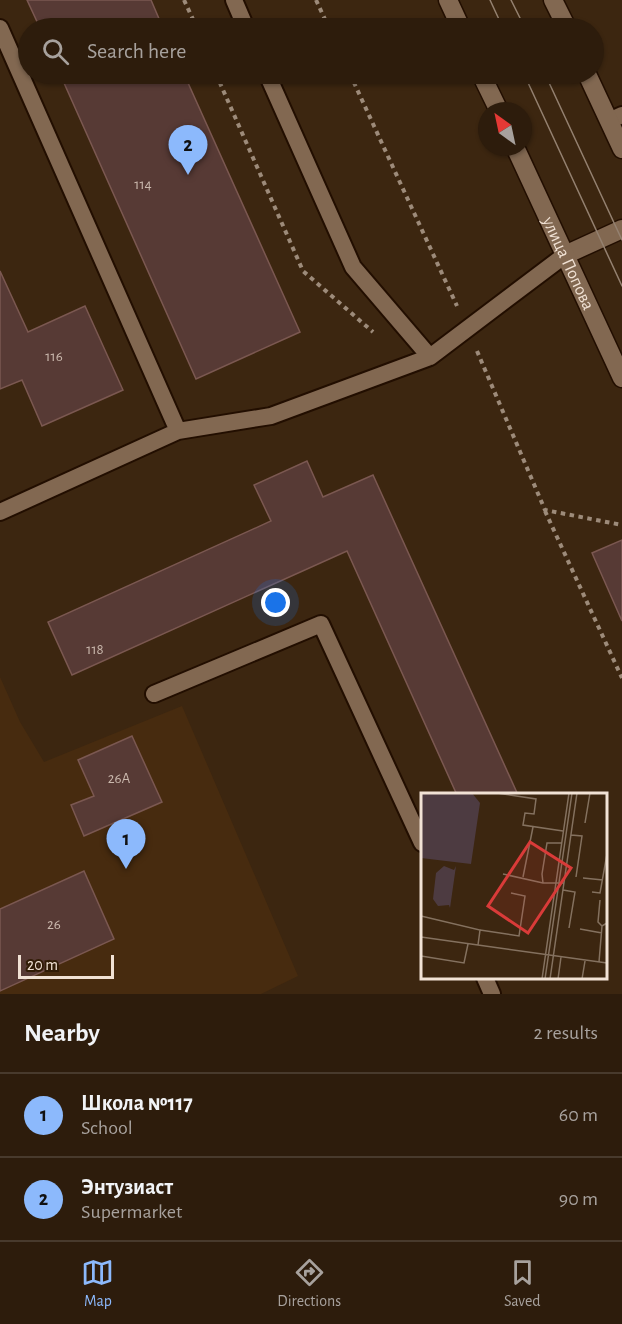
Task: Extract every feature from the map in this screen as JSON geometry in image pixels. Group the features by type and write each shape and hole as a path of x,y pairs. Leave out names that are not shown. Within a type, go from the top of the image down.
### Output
{"main road":[{"path":"447,0 456,18"},
{"path":"553,0 562,18"},
{"path":"487,84 495,102"},
{"path":"594,84 616,118 622,149"},
{"name":"улица Попова","path":"519,156 622,378"},
{"path":"565,255 622,229"}],"lane":[{"path":"234,0 242,18"},
{"path":"0,28 18,69"},
{"path":"25,84 178,430"},
{"path":"271,84 353,267 430,357"},
{"path":"0,512 178,430 271,417 430,357 565,255"},
{"path":"154,694 321,624 421,839"},
{"path":"485,979 492,994"}],"path":[{"path":"184,0 192,18"},
{"path":"316,0 324,18"},
{"path":"220,84 303,271 375,333"},
{"path":"545,510 622,678"}],"shaded area":[{"path":"0,677 20,722 44,762 182,706 298,976 261,994 0,994"}],"building":[{"path":"27,0 151,0 159,18 35,18"},
{"path":"64,84 188,84 300,332 196,379"},
{"path":"0,271 28,332 85,306 123,390 42,426 22,380 0,389"},
{"path":"307,461 323,497 373,475 517,793 456,793 347,551 72,675 48,622 271,521 254,485"},
{"path":"622,540 622,621 592,553"},
{"path":"132,736 162,802 84,836 71,805 94,796 78,760"},
{"path":"84,871 114,939 0,991 0,909"}],"tram line":[{"path":"490,0 498,18"},
{"path":"511,0 520,18"},
{"path":"529,84 622,286"},
{"path":"550,84 622,240"}],"place":[{"name":"Энтузиаст","path":"188,175"},
{"name":"Школа №117","path":"126,869"}]}
